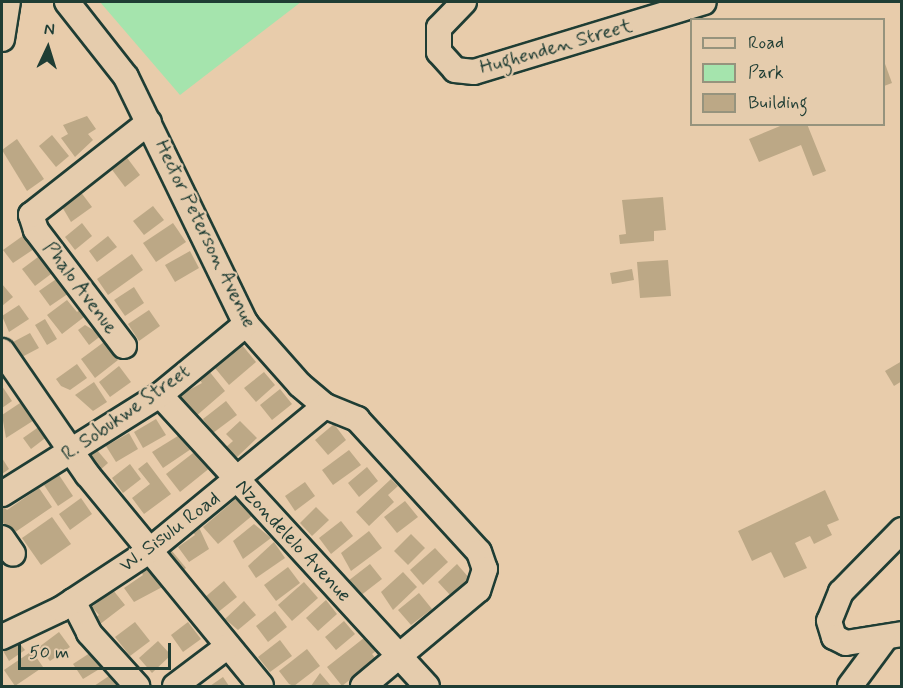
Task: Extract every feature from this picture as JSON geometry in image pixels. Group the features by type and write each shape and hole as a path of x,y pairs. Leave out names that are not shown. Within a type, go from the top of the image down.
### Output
{"street":[{"path":"2,39 8,2"},
{"name":"Hector Peterson Avenue","path":"67,2 111,54 149,122 246,324 283,369 325,406 357,419 464,532 485,574 478,590 400,656"},
{"name":"Hughenden Street","path":"464,2 441,23 438,45 449,66 468,72 519,61 704,2"},
{"name":"Phalo Avenue","path":"124,346 36,230 31,219 36,207 149,122"},
{"name":"R. Sobukwe Street","path":"2,494 160,395 246,324"},
{"path":"2,351 72,452 149,551 261,687"},
{"name":"Nzondelelo Avenue","path":"160,395 237,482 427,687"},
{"name":"W. Sisulu Road","path":"2,637 73,602 149,551 237,482 325,406"},
{"path":"893,637 846,643 834,637 829,621 841,592 902,530"},
{"path":"73,602 89,633 136,687"},
{"path":"850,687 893,637"},
{"path":"175,687 228,646"},
{"path":"363,687 400,656"}],"green space":[{"path":"100,2 301,2 180,95"}],"building":[{"path":"885,64 892,83 885,86"},
{"path":"87,116 96,129 88,134 93,140 75,157 61,138 68,134 63,125"},
{"path":"780,126 808,126 826,171 813,176 801,145 759,162 749,139"},
{"path":"52,135 69,156 56,167 39,146"},
{"path":"17,139 44,179 27,191 2,150"},
{"path":"125,155 140,175 125,187 110,167"},
{"path":"80,191 92,207 71,222 61,205"},
{"path":"663,197 666,230 654,231 654,241 620,244 619,235 626,234 622,200"},
{"path":"153,206 164,220 144,235 133,221"},
{"path":"82,223 92,236 75,250 65,237"},
{"path":"173,223 186,242 156,262 143,243"},
{"path":"24,235 34,249 13,263 3,250"},
{"path":"108,236 117,247 97,262 89,251"},
{"path":"190,251 199,268 175,282 165,265"},
{"path":"42,254 55,271 35,286 22,269"},
{"path":"132,254 143,270 108,295 97,279"},
{"path":"668,260 671,296 640,298 637,262"},
{"path":"632,269 634,280 612,284 610,273"},
{"path":"62,275 72,291 50,306 39,291"},
{"path":"2,284 13,297 2,306"},
{"path":"134,287 144,303 125,316 114,300"},
{"path":"67,300 77,312 83,307 88,314 62,334 47,315"},
{"path":"19,305 29,319 9,332 2,316"},
{"path":"149,310 160,326 139,341 128,324"},
{"path":"45,319 57,339 47,345 35,325"},
{"path":"85,325 102,335 89,345 78,330"},
{"path":"30,333 39,348 22,357 13,342"},
{"path":"104,342 118,360 95,378 81,359"},
{"path":"242,345 256,362 229,385 215,368"},
{"path":"902,361 902,381 894,386 885,371"},
{"path":"77,364 87,378 70,390 61,386 56,379"},
{"path":"119,366 131,382 110,397 99,382"},
{"path":"209,371 225,391 195,417 178,396 202,383 199,379"},
{"path":"264,372 275,385 256,402 244,388"},
{"path":"94,382 107,402 93,411 75,395"},
{"path":"2,386 12,401 2,408"},
{"path":"280,389 292,404 272,420 260,405"},
{"path":"26,399 39,417 6,438 2,415"},
{"path":"226,401 237,415 213,433 203,419"},
{"path":"156,419 166,435 143,448 134,432"},
{"path":"240,421 257,438 235,459 225,448 233,441 226,434"},
{"path":"334,424 346,440 328,455 315,440"},
{"path":"40,426 48,436 31,449 23,438"},
{"path":"129,433 138,449 116,462 106,446"},
{"path":"181,434 191,449 163,468 152,452"},
{"path":"97,450 108,463 99,471 87,458"},
{"path":"197,450 211,467 180,492 166,474"},
{"path":"349,450 361,465 333,485 322,470"},
{"path":"2,458 9,469 2,474"},
{"path":"147,462 171,494 144,514 132,498 150,484 138,469"},
{"path":"130,464 141,479 123,493 112,478"},
{"path":"367,467 378,481 359,497 348,483"},
{"path":"59,475 73,496 58,506 44,485"},
{"path":"391,479 398,486 388,495 394,502 369,526 356,512"},
{"path":"305,482 315,496 295,511 285,496"},
{"path":"39,488 52,507 11,535 2,521 2,505 7,510"},
{"path":"825,490 839,520 827,525 832,535 814,544 810,536 795,543 807,568 784,578 771,552 752,561 738,531"},
{"path":"238,497 253,515 218,544 203,527"},
{"path":"81,498 92,514 70,530 59,514"},
{"path":"405,501 418,517 397,533 384,517"},
{"path":"316,507 329,520 312,536 300,523"},
{"path":"52,517 71,544 41,565 22,538"},
{"path":"341,521 353,536 331,554 319,538"},
{"path":"197,523 209,549 189,562 178,547 195,535 190,528"},
{"path":"254,524 271,538 243,559 233,541"},
{"path":"369,531 382,548 351,571 341,553"},
{"path":"411,534 425,548 408,565 394,551"},
{"path":"274,542 285,558 256,578 248,566"},
{"path":"167,545 186,568 177,575 158,552"},
{"path":"435,548 448,562 423,585 410,570"},
{"path":"149,561 166,585 134,602 124,588 143,575 139,568"},
{"path":"370,564 382,579 360,596 348,581"},
{"path":"457,564 470,579 451,596 438,582"},
{"path":"288,567 300,583 276,601 264,585"},
{"path":"403,572 417,587 393,610 381,592"},
{"path":"224,581 237,597 217,613 204,598"},
{"path":"304,582 318,598 292,621 278,605"},
{"path":"113,590 125,605 95,628 90,622 99,615 92,607"},
{"path":"419,593 432,609 411,625 398,610"},
{"path":"326,600 337,614 318,631 306,618"},
{"path":"244,601 256,615 238,630 225,619"},
{"path":"275,611 287,627 268,642 256,626"},
{"path":"344,621 355,634 336,650 325,637"},
{"path":"135,622 150,641 130,656 115,637"},
{"path":"188,622 201,639 183,652 171,635"},
{"path":"59,632 70,647 50,661 39,647"},
{"path":"369,634 380,648 372,654 376,659 342,686 327,667"},
{"path":"16,639 25,650 9,661 2,649"},
{"path":"280,640 292,656 270,672 258,657"},
{"path":"158,641 171,655 152,673 139,658"},
{"path":"96,649 106,665 83,679 73,664"},
{"path":"307,649 320,666 294,686 289,684 279,671"},
{"path":"32,651 43,667 15,686 4,670"},
{"path":"320,673 331,686 311,686"},
{"path":"112,674 120,686 94,686"},
{"path":"223,677 229,686 210,686"}]}
